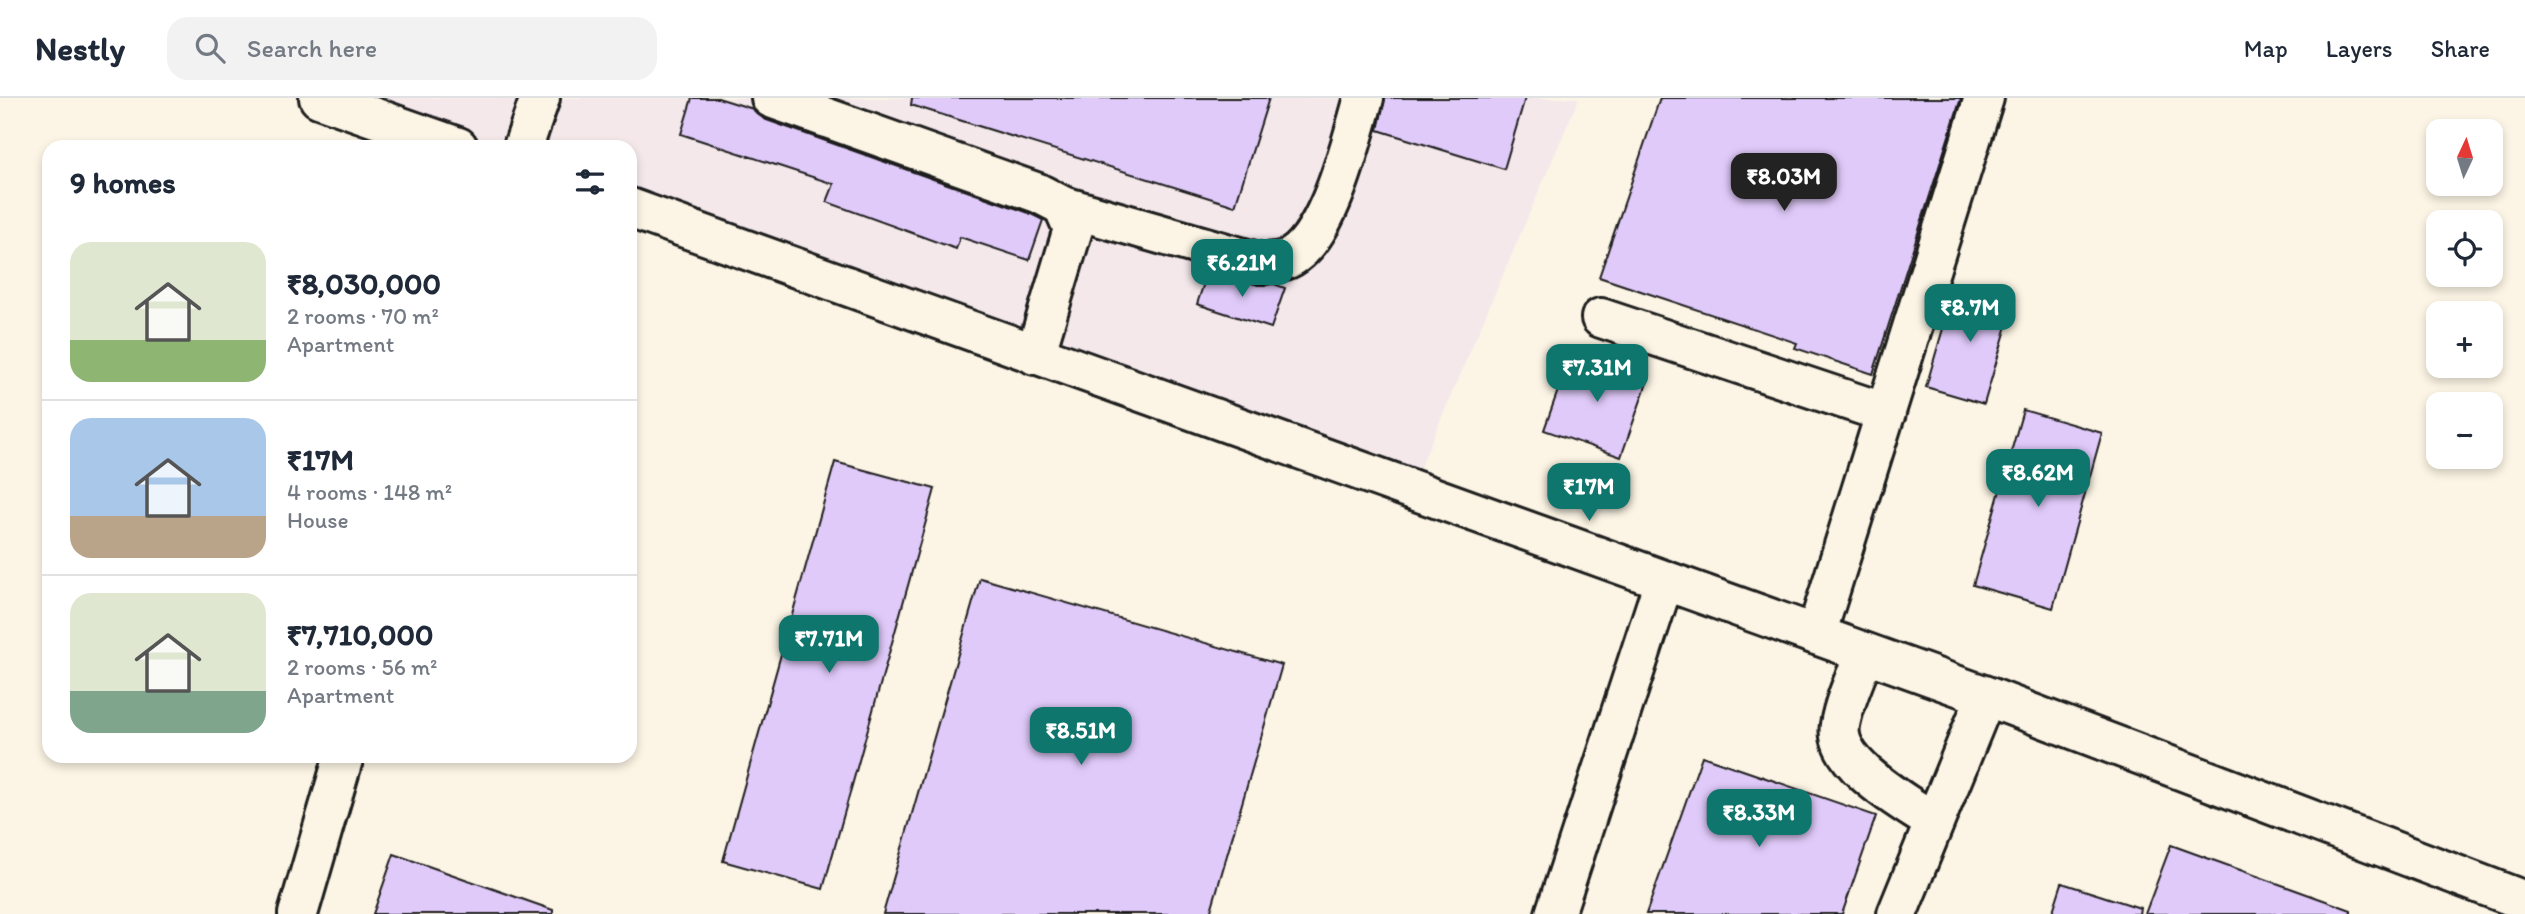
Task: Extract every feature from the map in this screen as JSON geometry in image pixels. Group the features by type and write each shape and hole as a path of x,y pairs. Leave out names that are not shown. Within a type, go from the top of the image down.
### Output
{"street":[{"path":"319,98 438,140"},
{"path":"771,98 1038,193 1063,206 1264,264 1287,260 1306,245 1321,224 1335,193 1364,98"},
{"path":"1816,635 1984,98"},
{"path":"525,140 537,100"},
{"path":"1035,355 1073,229 1063,206"},
{"path":"637,211 1986,695 2525,901"},
{"path":"1601,318 1886,413"},
{"path":"1555,914 1664,581"},
{"path":"1865,653 1839,728 1848,757 1873,781 1934,822"},
{"path":"1897,914 1986,695"},
{"path":"298,914 342,763"}],"shaded area":[{"path":"309,98 1579,98 1410,491 637,215 637,140 427,140"}],"building":[{"path":"692,98 718,98 753,109 764,119 1029,213 1043,220 1029,260 960,237 956,249 827,202 834,184 681,134"},
{"path":"912,98 1269,98 1235,206 911,105"},
{"path":"1385,98 1525,98 1504,169 1378,130"},
{"path":"1660,98 1961,98 1873,374 1795,348 1797,343 1599,277"},
{"path":"1208,271 1258,285 1274,284 1285,288 1271,328 1197,304"},
{"path":"1956,284 2014,302 1984,404 1926,387"},
{"path":"1572,351 1649,377 1621,457 1544,430"},
{"path":"2023,410 2102,433 2053,608 1973,585"},
{"path":"835,462 935,489 823,889 723,861"},
{"path":"980,578 1282,665 1210,914 883,914"},
{"path":"1702,756 1876,816 1842,914 1646,914"},
{"path":"2171,845 2351,910 2351,914 2145,914"},
{"path":"394,854 553,910 553,914 373,914"},
{"path":"2062,883 2140,908 2139,914 2052,914"}]}
